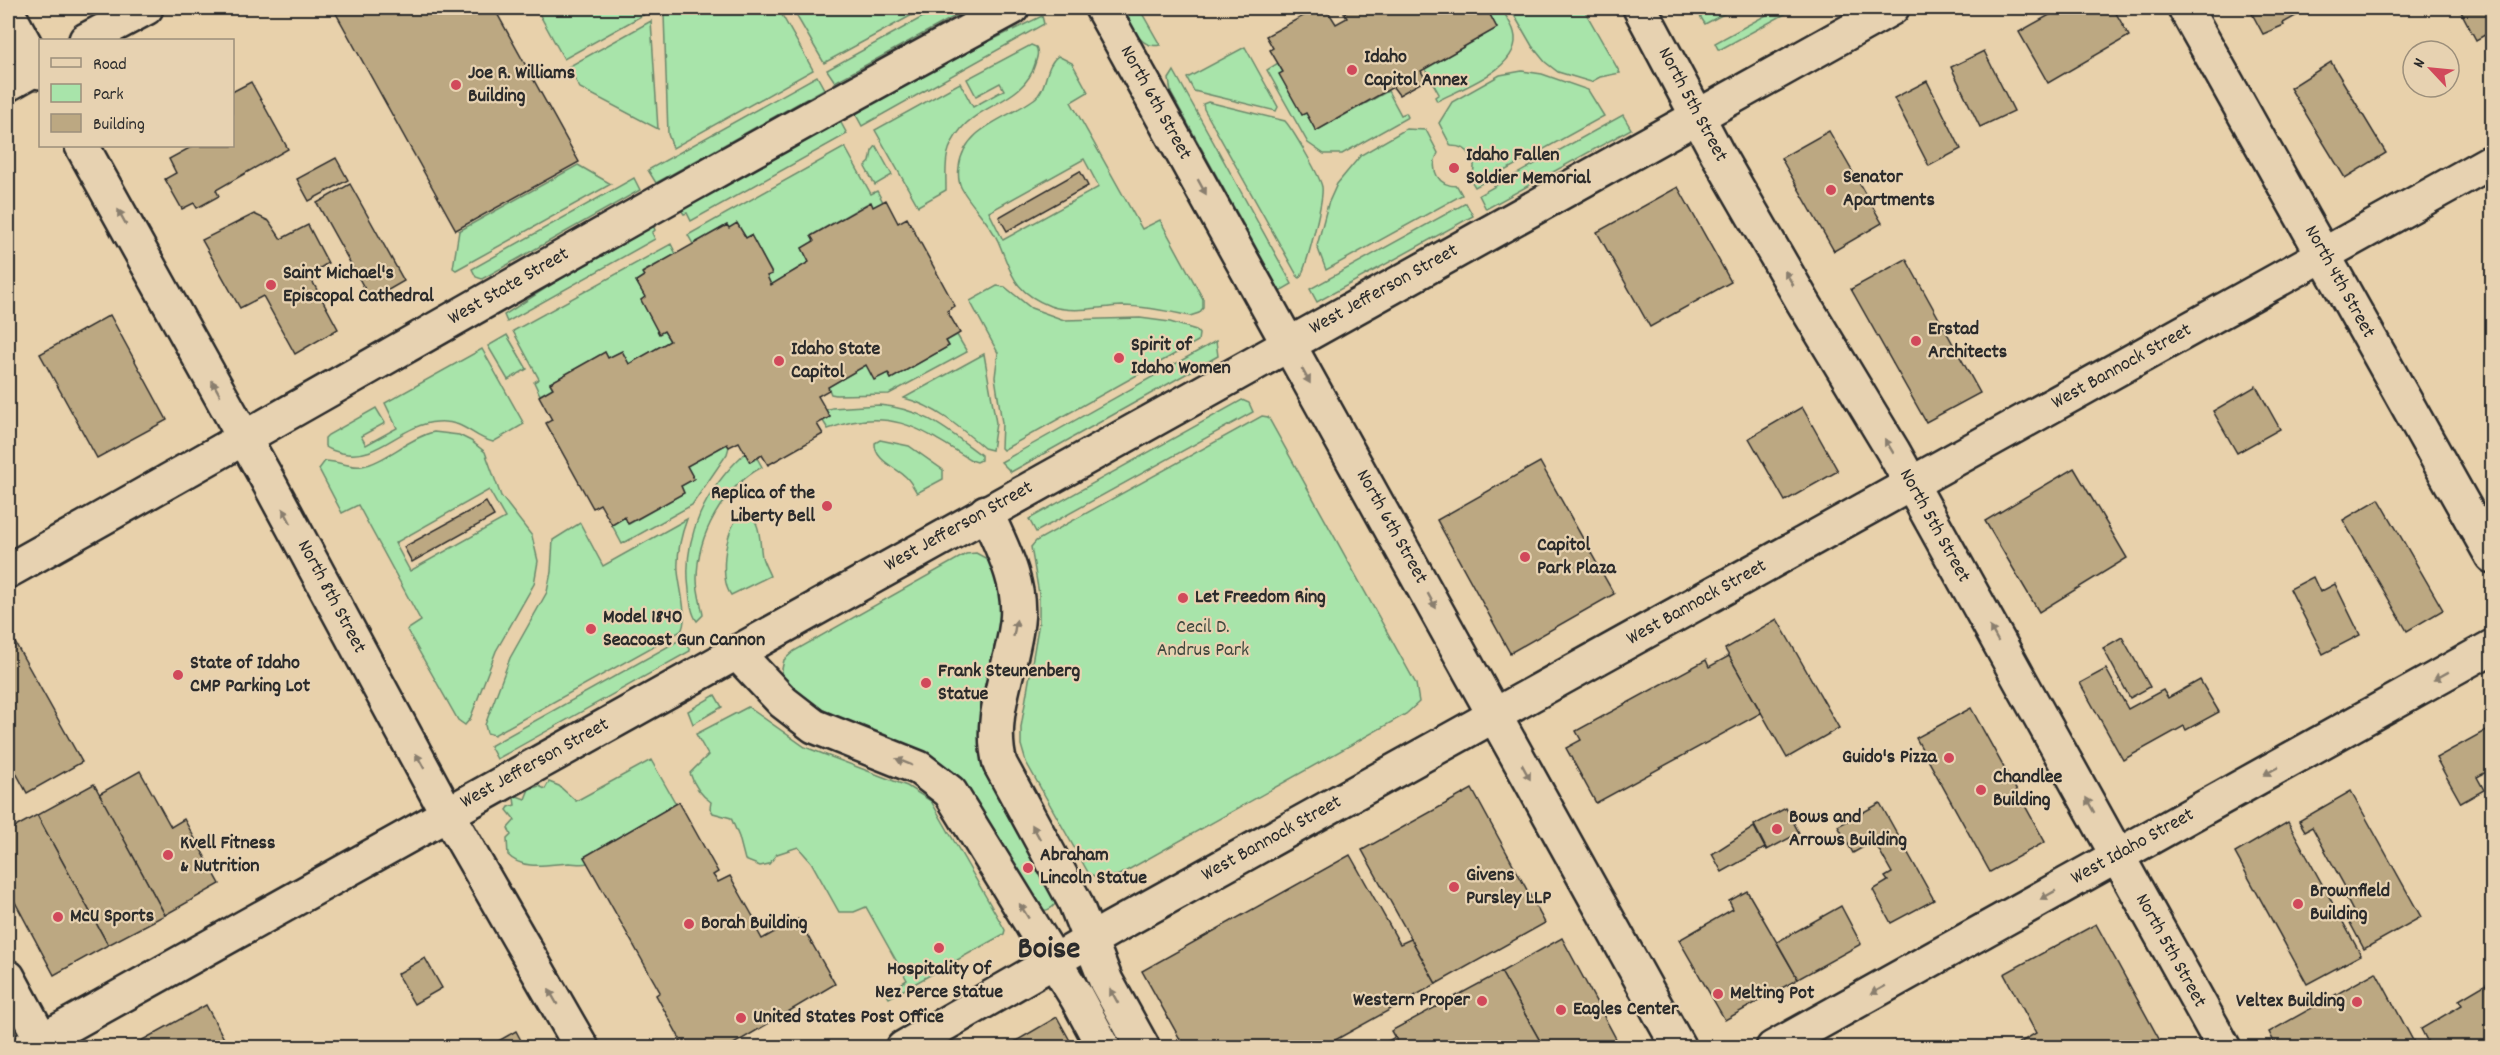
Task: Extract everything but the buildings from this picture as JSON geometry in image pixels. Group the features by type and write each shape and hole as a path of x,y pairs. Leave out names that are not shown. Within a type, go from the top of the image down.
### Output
{"street":[{"path":"88,39 146,8"},
{"name":"West State Street","path":"8,571 245,439 658,202 1012,8"},
{"name":"North 6th Street","path":"1102,8 1679,1047"},
{"name":"North 5th Street","path":"1640,8 1718,153 1910,484 2224,1047"},
{"name":"West Jefferson Street","path":"39,1045 736,651 1892,8"},
{"name":"North 4th Street","path":"2185,8 2493,556"},
{"path":"8,13 39,67"},
{"path":"8,84 39,69"},
{"name":"North 8th Street","path":"82,147 245,439 447,813 582,1047"},
{"name":"West Bannock Street","path":"903,1047 2493,161"},
{"path":"986,512 1014,582 1018,621 1003,684 996,751 1004,776 1075,902 1106,981 1143,1047"},
{"name":"West Idaho Street","path":"1773,1047 2493,647"},
{"path":"736,651 783,702 814,726 919,768 950,792 1104,1047"},
{"path":"8,977 39,1045"}],"green space":[{"path":"536,8 638,8 643,15 564,59"},
{"path":"676,8 778,8 813,70 673,148 668,134 664,14"},
{"path":"792,8 925,8 824,63"},
{"path":"939,8 970,8 835,82 827,70"},
{"path":"1139,8 1160,45 1153,46 1141,40 1129,22 1123,9"},
{"path":"1489,8 1501,8 1512,26 1515,44 1510,56 1489,75 1437,101 1435,97 1439,94 1425,69 1497,28 1488,11"},
{"path":"1510,8 1583,8 1620,73 1600,77 1591,82 1558,72 1545,62 1532,46"},
{"path":"1695,8 1735,8 1705,24"},
{"path":"1779,8 1796,8 1718,49 1715,43"},
{"path":"1042,16 1044,24 862,126 855,113 946,62"},
{"path":"651,21 658,129 580,88 568,67"},
{"path":"1031,45 1036,47 1038,53 1030,76 1013,94 980,113 961,129 948,151 946,190 918,206 875,130 960,83 973,107 1004,90 1000,83 976,96 967,79"},
{"path":"1245,47 1278,107 1276,111 1194,91 1187,78"},
{"path":"1058,56 1072,63 1088,92 1071,102 1142,229 1160,220 1203,299 1203,308 1199,313 1190,316 1131,306 1068,310 1037,300 1015,280 994,234 962,189 959,167 969,142 988,125 1034,99 1042,89 1054,60","holes":["1084,159 1099,187 1003,240 989,212"]},
{"path":"1278,63 1316,131 1388,91 1401,115 1406,113 1408,117 1342,154 1324,154 1308,143 1267,70"},
{"path":"1174,71 1292,284 1280,291 1171,93 1169,79"},
{"path":"1522,71 1542,74 1588,90 1604,116 1475,187 1470,179 1474,167 1471,156 1463,149 1451,146 1439,123 1452,102 1500,75"},
{"path":"817,76 824,89 656,183 648,170"},
{"path":"1208,102 1285,121 1312,164 1322,187 1322,194 1307,260 1300,278 1204,109 1203,104"},
{"path":"1623,115 1631,129 1486,209 1479,195"},
{"path":"840,121 847,134 691,221 687,213 684,214 681,210"},
{"path":"1406,129 1426,130 1438,153 1434,165 1437,176 1445,183 1457,186 1462,195 1326,270 1317,246 1328,204 1337,184 1361,155"},
{"path":"876,146 892,175 875,185 865,167 870,162 872,151"},
{"path":"845,147 871,194 877,191 883,202 873,207 870,202 812,235 814,241 802,248 809,262 771,285 767,276 772,273 751,236 746,238 737,224 729,228 727,225 693,244 688,235"},
{"path":"578,165 611,184 456,270 453,268 459,231"},
{"path":"634,178 640,190 482,279 476,277 472,269"},
{"path":"1466,203 1473,216 1317,302 1310,289"},
{"path":"653,225 655,230 652,233 655,239 507,322 504,315 577,268"},
{"path":"671,244 676,254 643,272 644,276 636,281 645,297 641,300 659,333 664,331 670,341 629,364 622,351 608,358 605,352 550,383 553,388 540,395 534,382 539,379 513,331"},
{"path":"997,286 1005,287 1031,308 1064,320 1140,318 1170,322 1196,330 1199,334 1198,341 1003,450 1001,448 1002,423 995,377 998,353 970,301"},
{"path":"507,335 527,369 508,380 488,346"},
{"path":"957,335 967,352 889,394 831,394 828,387 866,365 888,373 891,379 949,346 946,341"},
{"path":"1216,341 1218,356 1011,472 1001,462"},
{"path":"482,349 524,424 493,442 485,440 462,426 437,422 412,429 367,452 342,453 325,446 325,438 328,435 376,408 385,423 361,436 366,445 397,428 385,403"},
{"path":"984,354 996,423 992,450 984,448 957,425 937,412 904,398"},
{"path":"1242,400 1249,403 1253,412 1036,532 1029,519"},
{"path":"879,405 909,411 934,422 981,455 981,460 977,462 971,460 936,438 887,420 850,422 828,429 823,421 830,417 826,410 832,408"},
{"name":"Cecil D. Andrus Park","path":"1262,416 1268,417 1416,684 1419,702 1406,714 1119,875 1102,879 1089,874 1026,762 1021,745 1021,727 1039,622 1039,594 1031,547 1036,541"},
{"path":"434,432 459,435 485,452 501,496 532,536 538,561 534,584 496,651 470,719 465,725 458,720 407,630 421,621 358,505 342,513 319,469 325,461 353,466 370,464","holes":["489,490 505,518 410,571 395,543"]},
{"path":"880,440 909,446 943,470 943,479 917,493 906,477 881,459 875,443"},
{"path":"727,444 729,447 727,454 692,505 622,544 612,525 625,517 629,524 684,493 681,486 694,479 687,466"},
{"path":"745,453 750,462 757,458 762,467 735,487 724,500 707,530 698,562 697,584 703,615 697,621 691,606 688,570 693,532 708,498 731,467"},
{"path":"746,511 757,526 762,557 770,576 731,595 725,576 726,550 733,525"},
{"path":"687,519 678,558 684,611 681,631 494,735 487,733 485,725 510,658 547,592 553,540 580,523 603,566"},
{"path":"976,553 991,561 1004,594 993,688 1059,898 1053,906 1046,910 1039,910 961,782 938,763 826,720 780,678 784,660 794,651 966,554"},
{"path":"683,638 690,651 497,759 490,746"},
{"path":"715,695 722,707 693,724 688,711"},
{"path":"748,707 805,747 907,786 931,801 1005,930 1004,934 889,998 886,993 907,980 866,907 854,912 839,912 811,862 798,847 777,854 769,864 760,866 745,860 731,818 713,813 710,808 711,802 694,782 690,773 708,755 696,734"},
{"path":"651,760 676,804 584,857 588,863 529,865 514,860 508,855 507,839 511,835 508,828 515,820 507,810 515,805 514,798 517,796 525,799 529,789 539,786 545,789 549,782 559,786 576,801"}],"place":[{"name":"Idaho Capitol Annex","path":"1352,70"},
{"name":"Joe R. Williams Building","path":"456,85"},
{"name":"Idaho Fallen Soldier Memorial","path":"1454,168"},
{"name":"Senator Apartments","path":"1831,190"},
{"name":"Saint Michael's Episcopal Cathedral","path":"271,285"},
{"name":"Erstad Architects","path":"1916,341"},
{"name":"Spirit of Idaho Women","path":"1119,358"},
{"name":"Idaho State Capitol","path":"779,361"},
{"name":"Replica of the Liberty Bell","path":"827,506"},
{"name":"Capitol Park Plaza","path":"1525,557"},
{"name":"Let Freedom Ring","path":"1183,598"},
{"name":"Model 1840 Seacoast Gun Cannon","path":"591,629"},
{"name":"State of Idaho CMP Parking Lot","path":"178,675"},
{"name":"Frank Steunenberg Statue","path":"926,683"},
{"name":"Guido's Pizza","path":"1949,758"},
{"name":"Chandlee Building","path":"1981,790"},
{"name":"Bows and Arrows Building","path":"1777,829"},
{"name":"Kvell Fitness & Nutrition","path":"168,855"},
{"name":"Abraham Lincoln Statue","path":"1028,868"},
{"name":"Givens Pursley LLP","path":"1454,887"},
{"name":"Brownfield Building","path":"2298,904"},
{"name":"McU Sports","path":"58,917"},
{"name":"Borah Building","path":"689,924"},
{"name":"Hospitality Of Nez Perce Statue","path":"939,948"},
{"name":"Melting Pot","path":"1718,994"},
{"name":"Western Proper","path":"1482,1001"},
{"name":"Veltex Building","path":"2357,1002"},
{"name":"Eagles Center","path":"1561,1010"},
{"name":"United States Post Office","path":"741,1018"}],"district":[{"name":"Boise","path":"1049,951"}]}
